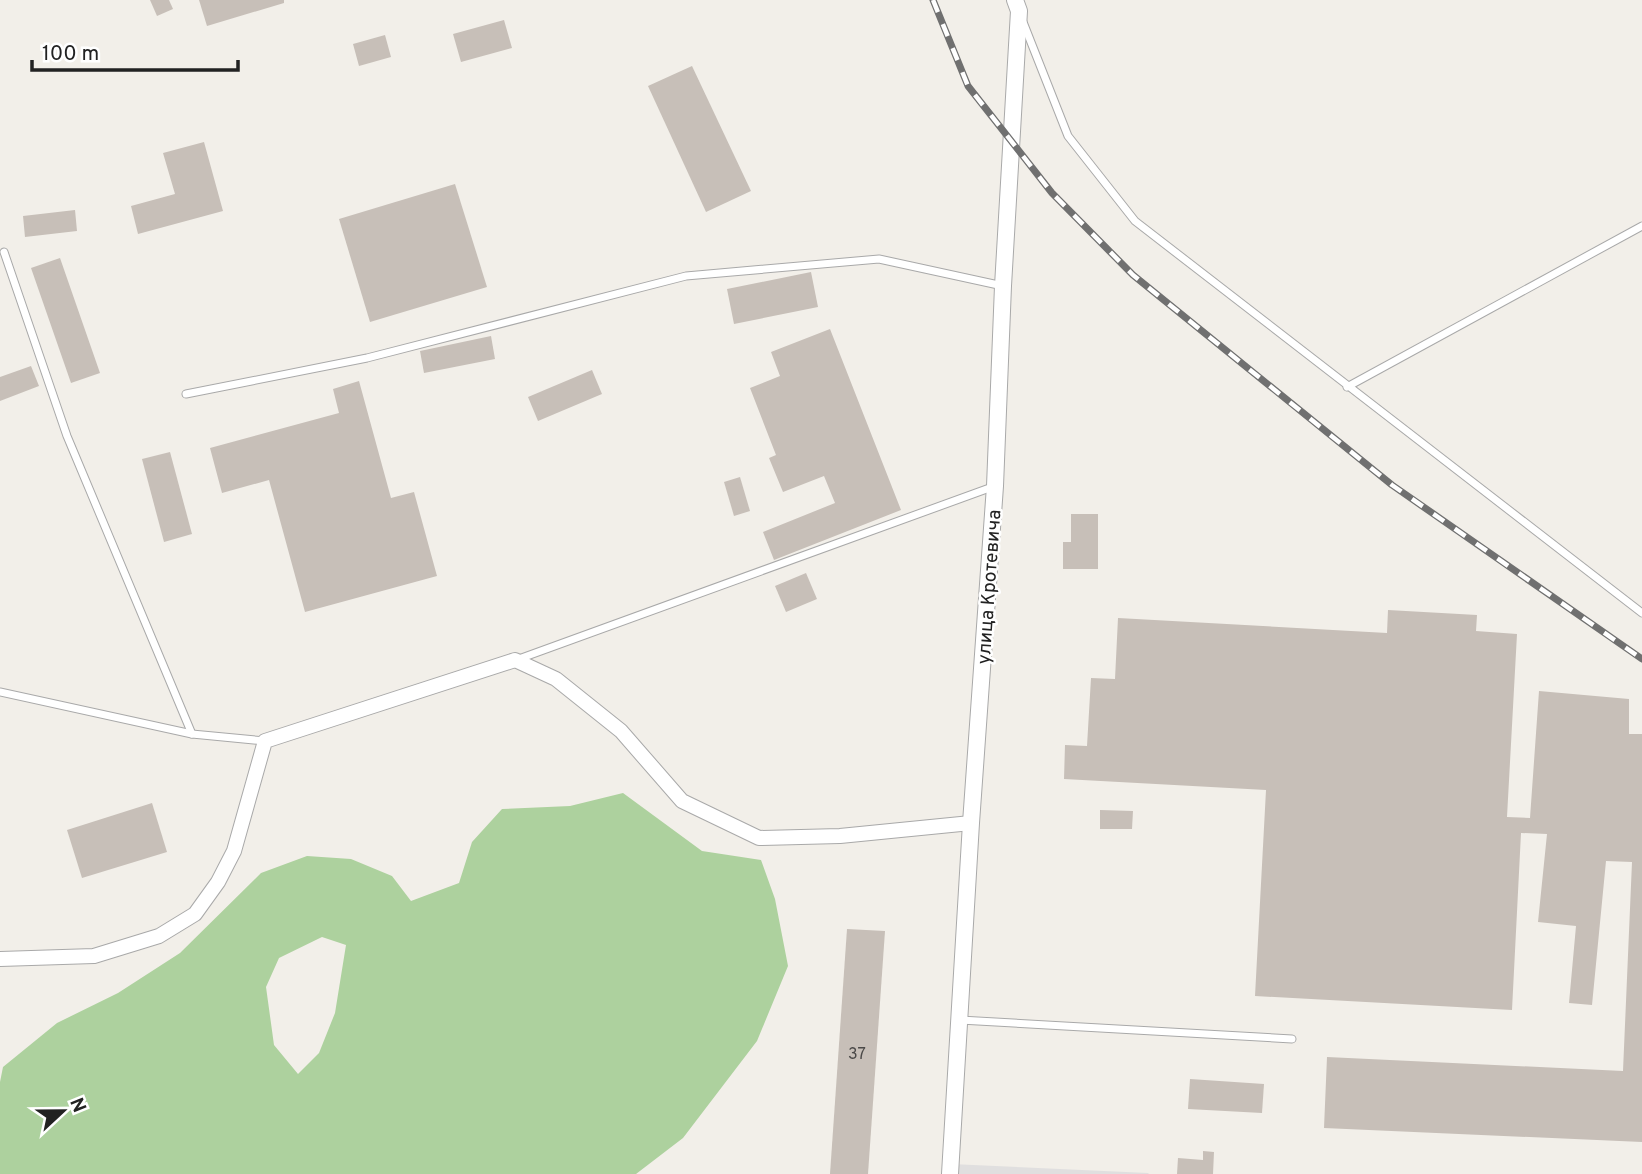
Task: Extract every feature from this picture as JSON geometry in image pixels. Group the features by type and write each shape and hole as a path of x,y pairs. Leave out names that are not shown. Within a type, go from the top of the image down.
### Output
{"street":[{"name":"улица Кротевича","path":"950,1174 995,486 1017,6"},
{"path":"0,959 94,956 159,936 195,914 218,882 234,850 265,741 515,660 556,679 621,731 682,801 759,838 840,836 971,823"}],"lane":[{"path":"1017,6 1068,136 1135,220 1347,387 1642,613"},
{"path":"1347,387 1642,226"},
{"path":"4,252 66,436 192,734"},
{"path":"186,394 367,358 686,276 879,260 1003,286"},
{"path":"515,660 995,486"},
{"path":"0,692 192,734 265,741"},
{"path":"959,1020 1292,1039"}],"shaded area":[{"path":"951,1164 1148,1173 1149,1174 950,1174"}],"green space":[{"path":"623,793 702,851 761,860 775,899 788,966 757,1041 683,1138 636,1174 0,1174 0,1082 3,1067 57,1023 118,993 180,953 261,873 307,856 351,859 392,876 411,901 459,883 472,842 502,809 570,806","holes":["322,937 346,945 335,1013 319,1053 298,1074 274,1045 266,987 279,958"]}],"building":[{"path":"150,0 169,0 173,9 157,16"},
{"path":"199,0 284,0 284,3 207,26"},
{"path":"504,20 512,48 461,62 453,34"},
{"path":"385,35 391,57 359,66 353,44"},
{"path":"692,66 751,191 706,212 648,86"},
{"path":"204,142 223,211 138,234 131,206 175,194 163,153"},
{"path":"455,184 487,287 370,322 339,219"},
{"path":"75,210 77,231 25,237 23,216"},
{"path":"60,258 100,373 71,383 31,268"},
{"path":"811,272 818,307 734,324 727,289"},
{"path":"830,329 901,510 774,560 763,532 835,503 824,476 783,492 769,458 776,455 750,388 780,376 771,352"},
{"path":"491,336 495,359 424,373 420,351"},
{"path":"31,366 39,386 0,401 0,377"},
{"path":"592,370 602,394 538,421 528,397"},
{"path":"359,381 391,498 414,492 437,576 305,612 269,480 222,493 210,448 339,413 333,389"},
{"path":"170,452 192,534 164,542 142,459"},
{"path":"740,477 750,511 734,516 724,482"},
{"path":"1071,514 1098,514 1098,569 1063,569 1063,542 1071,542"},
{"path":"806,573 817,599 786,612 775,586"},
{"path":"1388,610 1477,615 1476,631 1517,634 1507,817 1530,818 1539,691 1629,699 1629,734 1642,734 1642,1142 1324,1128 1327,1057 1623,1071 1632,862 1606,861 1592,1005 1569,1003 1576,926 1538,922 1547,834 1521,833 1512,1010 1255,996 1266,790 1064,779 1065,745 1087,746 1091,678 1115,679 1118,618 1387,633"},
{"path":"152,803 167,852 82,878 67,830"},
{"path":"1100,810 1133,811 1132,829 1100,829"},
{"path":"847,929 885,931 868,1174 830,1174"},
{"path":"1190,1079 1264,1084 1262,1113 1188,1109"},
{"path":"1203,1151 1214,1152 1213,1174 1177,1174 1178,1158 1203,1160"}],"railway":[{"path":"933,0 968,86 1052,193 1133,275 1392,485 1642,659"}]}
